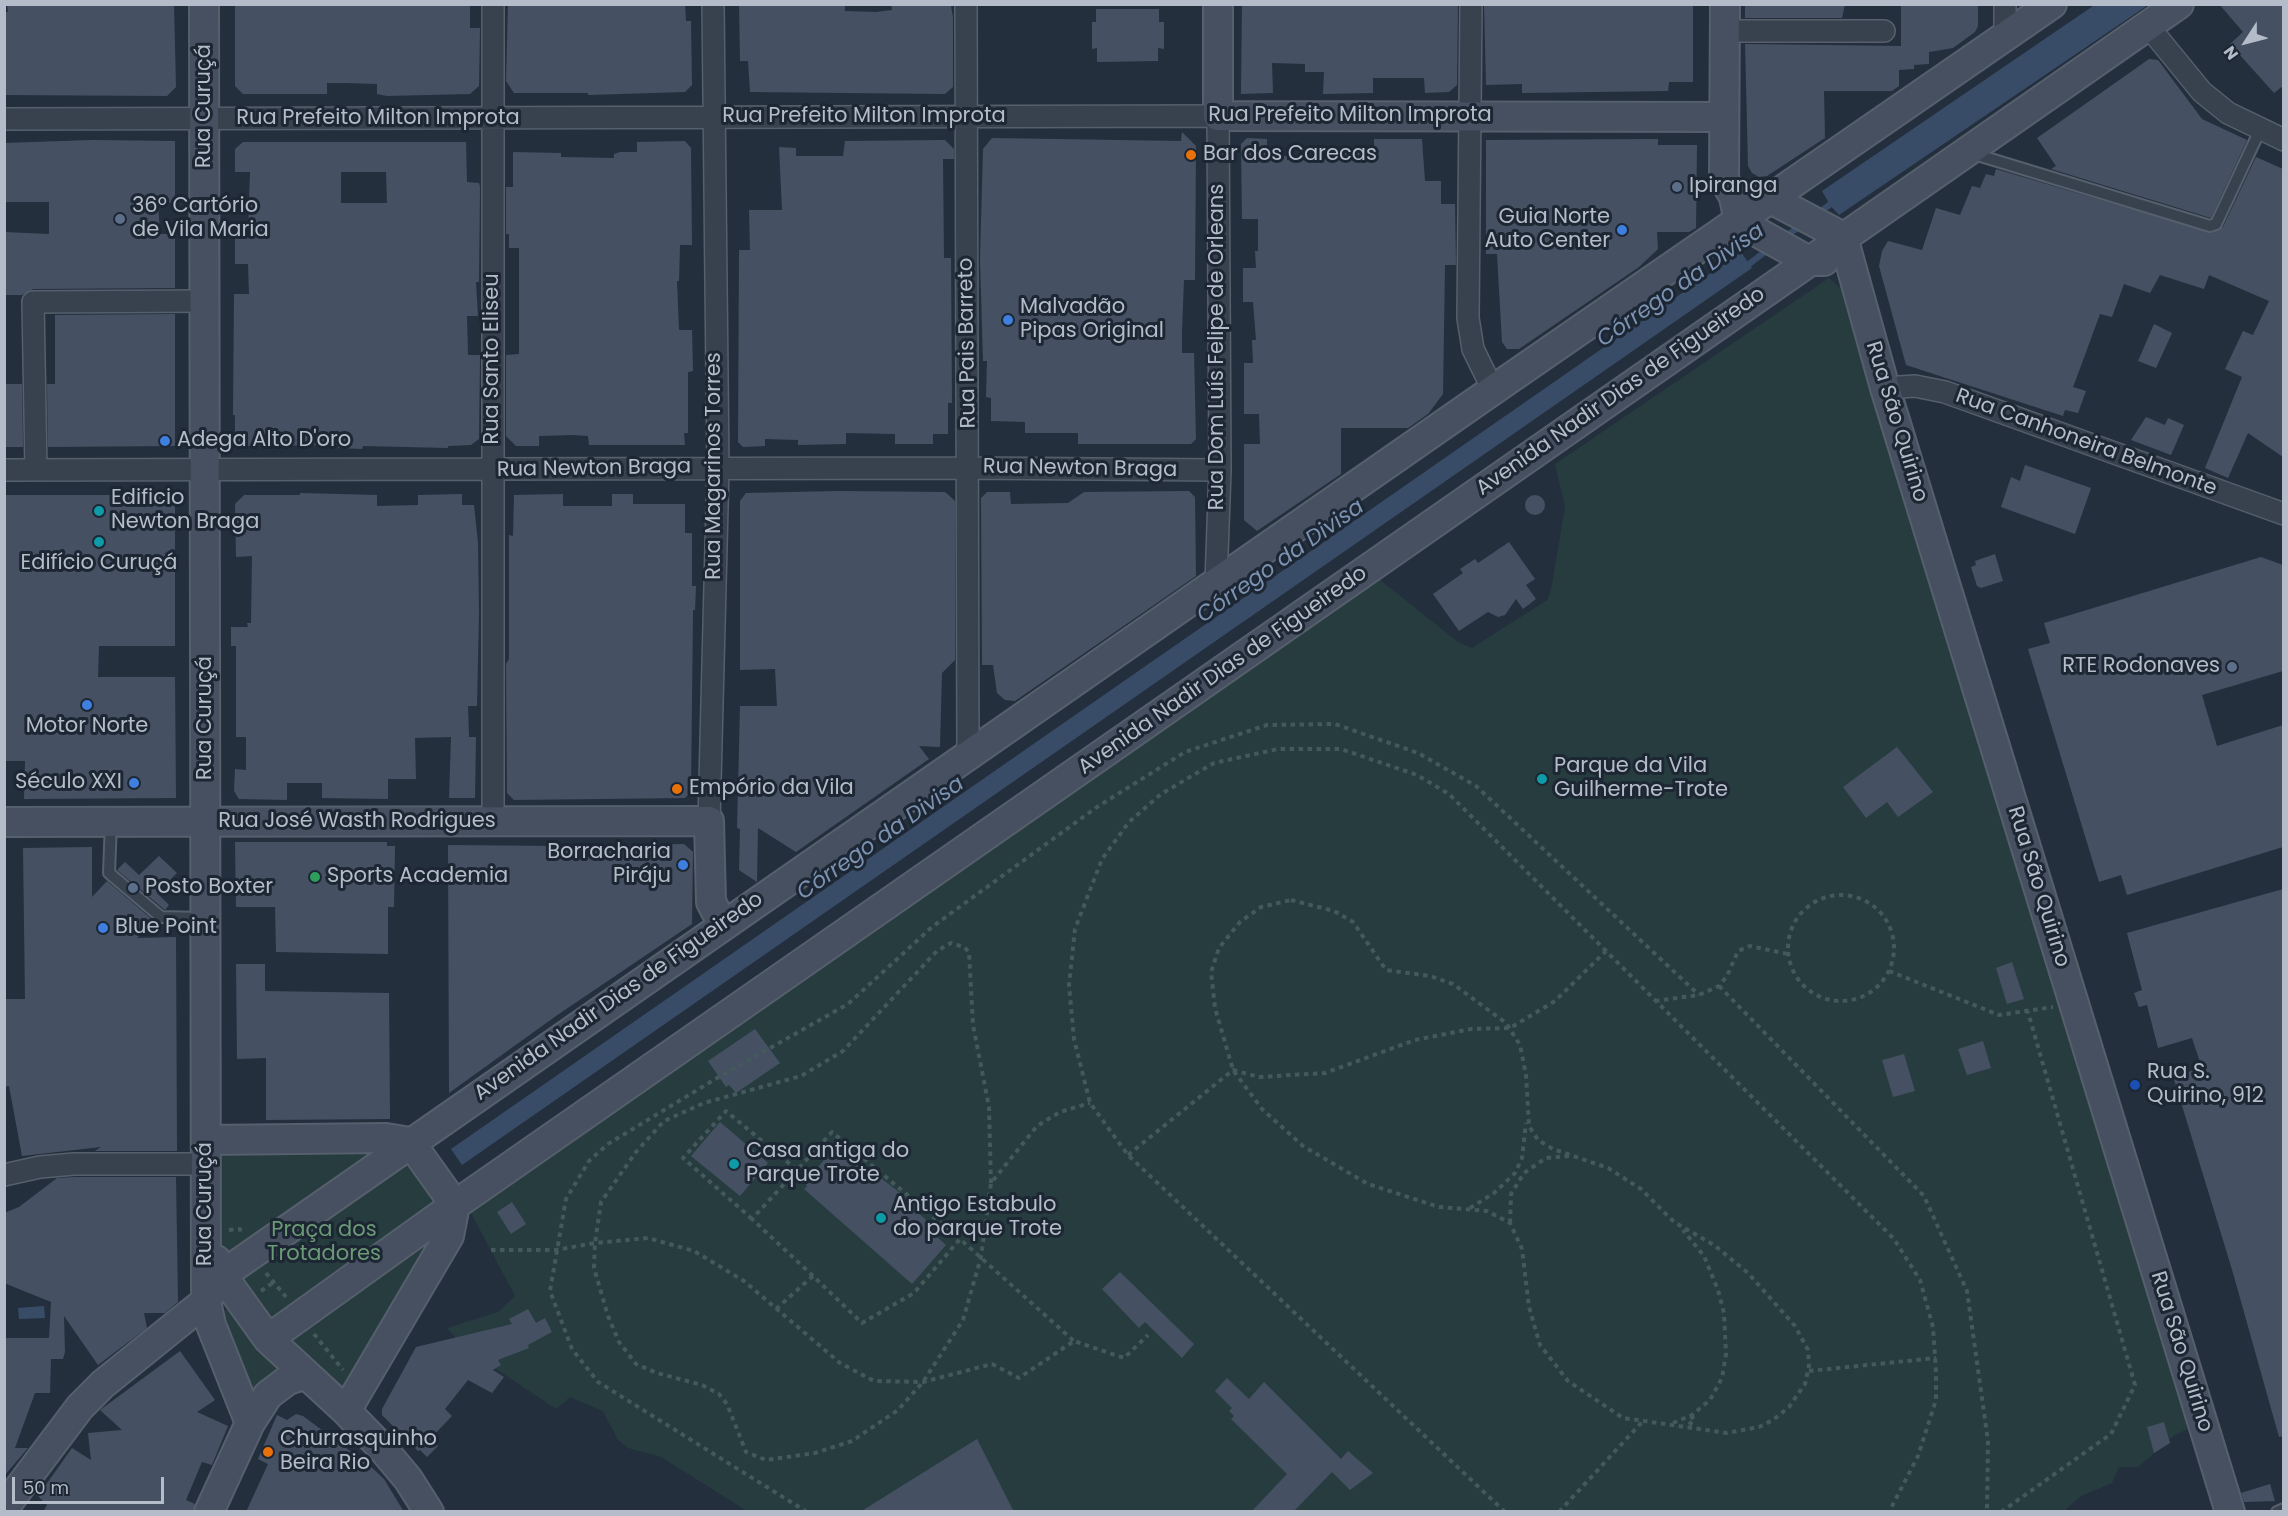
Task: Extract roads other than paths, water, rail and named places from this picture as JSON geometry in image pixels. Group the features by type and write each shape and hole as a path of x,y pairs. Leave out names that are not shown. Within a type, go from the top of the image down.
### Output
{"main road":[{"name":"Rua Curuçá","path":"204,4 207,1152 218,1232 206,1301 211,1325 250,1423"},
{"name":"Rua Dom Luís Felipe de Orleans","path":"1218,4 1218,116"},
{"name":"Avenida Nadir Dias de Figueiredo","path":"4,1508 80,1407 103,1384 206,1301 222,1275 1493,390 1737,209 1771,200 2052,4"},
{"name":"Avenida Nadir Dias de Figueiredo","path":"268,1339 455,1205 1809,261 1846,249 1968,152 2179,4"},
{"path":"1725,18 1724,180 1737,209 1809,261"},
{"name":"Rua Prefeito Milton Improta","path":"1218,116 1723,117"},
{"path":"1771,200 1846,249"},
{"name":"Rua São Quirino","path":"1846,249 1885,388 2230,1512"},
{"name":"Rua José Wasth Rodrigues","path":"4,822 709,821"},
{"name":"Rua Magarinos Torres","path":"709,821 711,902 723,924"},
{"path":"207,1152 386,1138 410,1142 455,1205 449,1236 346,1411"},
{"path":"218,1232 222,1275 268,1339 304,1375 346,1411 408,1479 429,1512"},
{"path":"209,1512 250,1423 268,1395 277,1387 304,1375"}],"street":[{"name":"Rua Santo Eliseu","path":"493,4 493,822"},
{"name":"Rua Magarinos Torres","path":"709,821 718,468 713,4"},
{"name":"Rua Pais Barreto","path":"966,4 968,754"},
{"path":"1471,4 1468,318 1473,349 1493,390"},
{"path":"2005,4 2005,37"},
{"path":"1725,18 1884,31"},
{"path":"2148,26 2202,92 2228,113 2283,140"},
{"name":"Rua Prefeito Milton Improta","path":"4,119 1218,116"},
{"name":"Rua Dom Luís Felipe de Orleans","path":"1216,582 1220,470 1218,116"},
{"path":"36,470 33,302 205,301"},
{"name":"Rua Canhoneira Belmonte","path":"1885,388 1915,386 1945,392 2283,514"},
{"name":"Rua Newton Braga","path":"4,470 969,468 1220,470"},
{"path":"4,1175 40,1167 207,1152"}],"lane":[{"path":"1968,152 2210,226 2216,224 2260,130"},
{"path":"111,822 109,873 160,917 206,918"},
{"path":"2277,1512 2283,1509"}],"water":[{"path":"2096,4 2148,5 1839,215 1830,205 1822,191"},
{"path":"1741,252 1752,268 462,1165 451,1149"},
{"path":"44,1306 45,1318 19,1319 18,1308"}],"waterway":[{"name":"Córrego da Divisa","path":"1817,214 1836,200"},
{"name":"Córrego da Divisa","path":"1783,238 1802,225"},
{"name":"Córrego da Divisa","path":"1745,267 1770,248"}],"place":[{"name":"Bar dos Carecas","path":"1191,155"},
{"name":"Ipiranga","path":"1677,187"},
{"name":"36º Cartório de Vila Maria","path":"120,219"},
{"name":"Guia Norte Auto Center","path":"1622,230"},
{"name":"Malvadão Pipas Original","path":"1008,320"},
{"name":"Adega Alto D'oro","path":"165,441"},
{"name":"Edificio Newton Braga","path":"99,511"},
{"name":"Edifício Curuçá","path":"99,542"},
{"name":"RTE Rodonaves","path":"2232,667"},
{"name":"Motor Norte","path":"87,705"},
{"name":"Parque da Vila Guilherme-Trote","path":"1542,779"},
{"name":"Século XXI","path":"134,783"},
{"name":"Empório da Vila","path":"677,789"},
{"name":"Borracharia Piráju","path":"683,865"},
{"name":"Sports Academia","path":"315,877"},
{"name":"Posto Boxter","path":"133,888"},
{"name":"Blue Point","path":"103,928"},
{"name":"Rua S. Quirino, 912","path":"2135,1085"},
{"name":"Casa antiga do Parque Trote","path":"734,1164"},
{"name":"Antigo Estabulo do parque Trote","path":"881,1218"},
{"name":"Churrasquinho Beira Rio","path":"268,1452"}],"park label":[{"name":"Praça dos Trotadores","path":"324,1243"}]}
